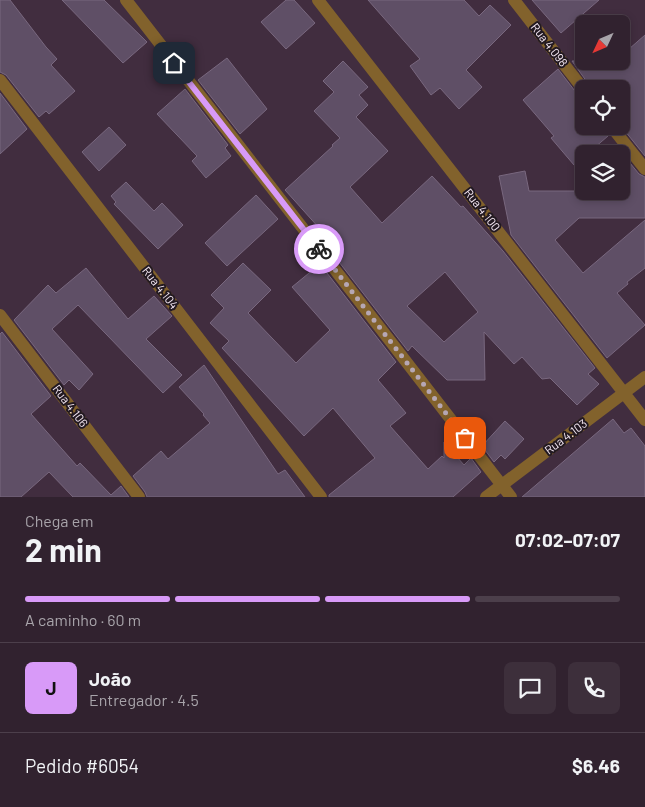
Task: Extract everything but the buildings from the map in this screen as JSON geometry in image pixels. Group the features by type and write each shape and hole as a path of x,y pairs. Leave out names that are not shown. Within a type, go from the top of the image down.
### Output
{"street":[{"path":"126,0 511,497"},
{"name":"Rua 4.100","path":"318,0 645,420"},
{"name":"Rua 4.098","path":"514,0 576,80"},
{"name":"Rua 4.104","path":"0,80 321,497"},
{"path":"618,135 645,169"},
{"name":"Rua 4.106","path":"0,315 139,497"},
{"name":"Rua 4.103","path":"486,497 645,377"}],"way so far":[{"path":"319,249 465,438"}],"route":[{"path":"174,63 319,249"}]}
